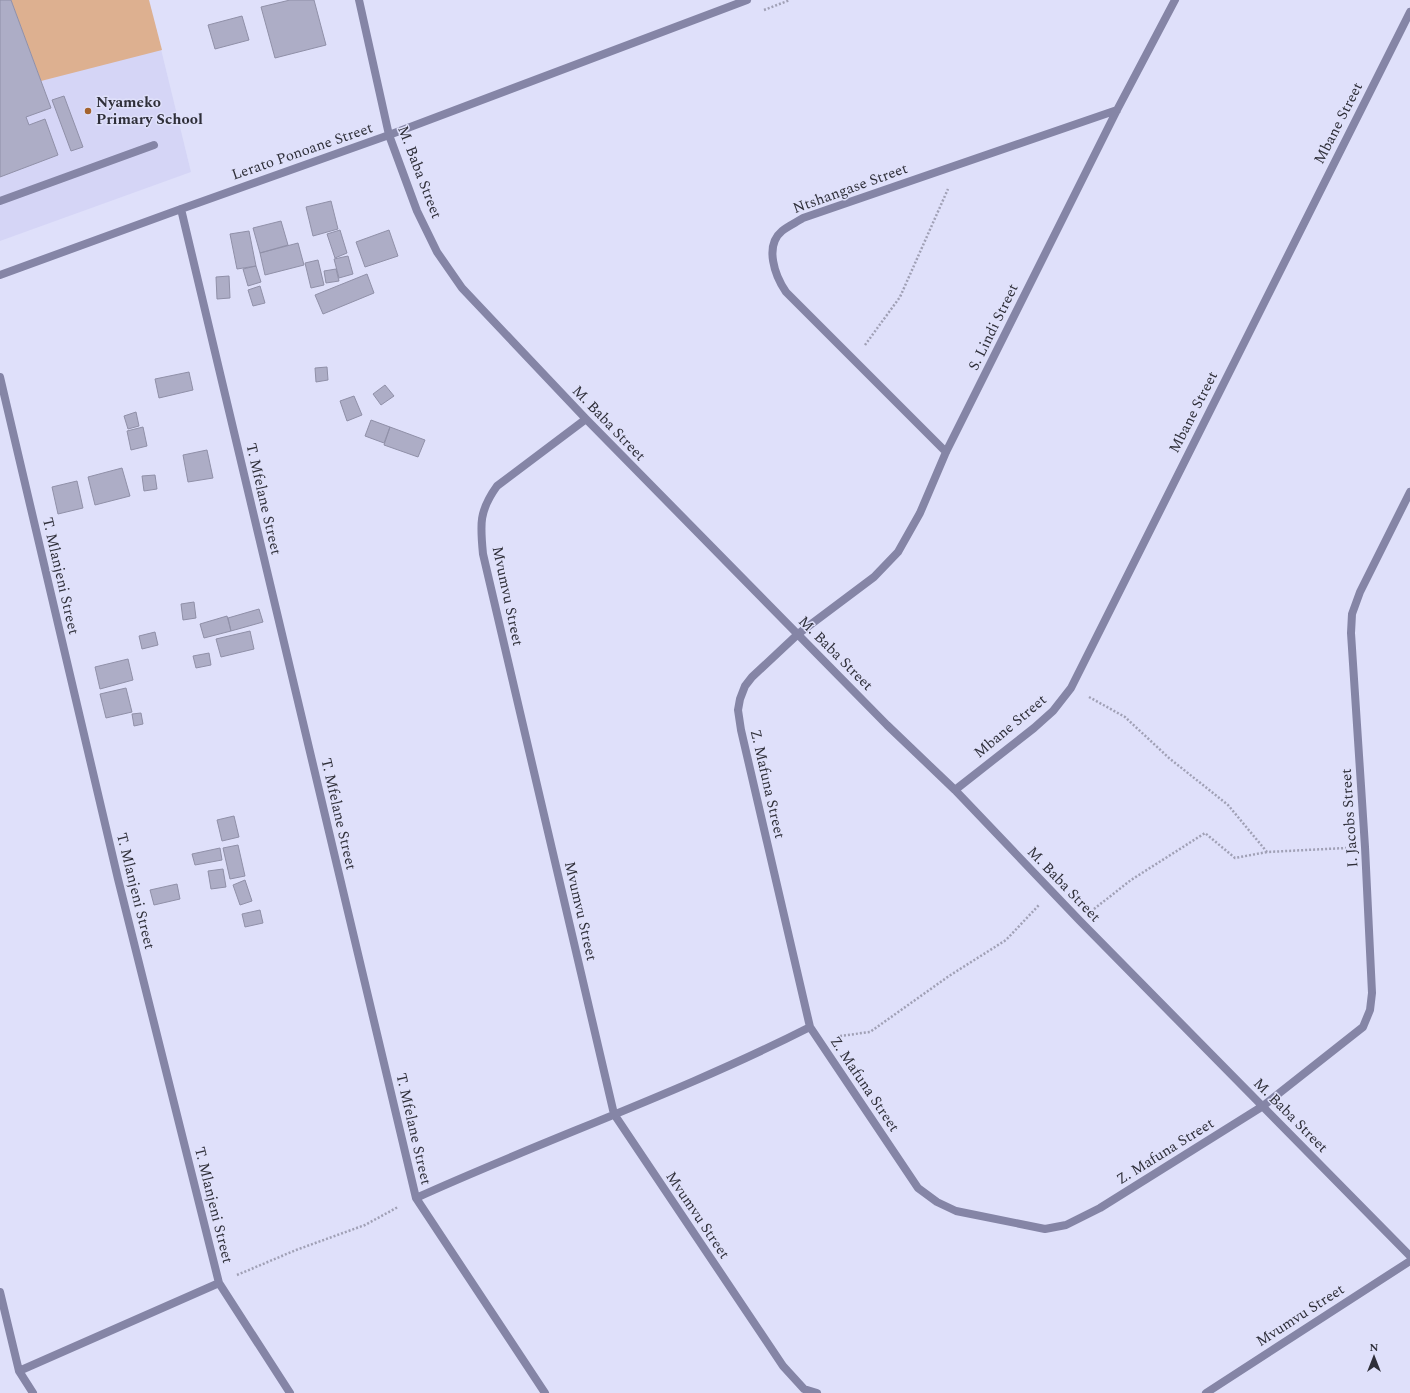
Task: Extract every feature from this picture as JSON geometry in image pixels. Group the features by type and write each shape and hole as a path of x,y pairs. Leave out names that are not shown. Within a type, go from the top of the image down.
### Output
{"street":[{"name":"M. Baba Street","path":"359,0 389,135 417,211 437,252 462,288 586,419 887,725 956,790 1080,921 1410,1256"},
{"name":"Lerato Ponoane Street","path":"0,276 180,209 389,135 747,0"},
{"name":"S. Lindi Street","path":"798,634 874,577 898,552 920,513 946,452 1117,110 1175,0"},
{"name":"Mbane Street","path":"956,790 1034,728 1053,711 1071,688 1410,12"},
{"name":"Ntshangase Street","path":"946,452 786,292 778,281 773,262 774,245 781,231 804,218 1117,110"},
{"path":"0,201 154,145"},
{"name":"T. Mfelane Street","path":"180,209 416,1198 545,1393"},
{"name":"T. Mlanjeni Street","path":"0,377 118,879 219,1283 290,1393"},
{"name":"Mvumvu Street","path":"586,419 497,486 487,501 482,513 480,528 482,554 614,1114 783,1366 804,1389 817,1393"},
{"name":"I. Jacobs Street","path":"1263,1106 1351,1038 1363,1027 1370,1010 1372,993 1365,847 1351,634 1352,614 1360,592 1410,492"},
{"name":"Z. Mafuna Street","path":"798,634 752,677 742,692 738,710 741,730 810,1027 918,1188 937,1202 956,1211 1045,1229 1066,1225 1100,1208 1263,1106"},
{"path":"416,1198 476,1170 665,1095 810,1027"},
{"name":"Mvumvu Street","path":"1206,1393 1410,1261"},
{"path":"19,1370 219,1283"},
{"path":"0,1292 19,1370 33,1393"}],"path":[{"path":"854,360 900,297 959,164"},
{"path":"1071,688 1125,717 1169,758 1228,805 1267,852"},
{"path":"1080,921 1130,880 1204,833 1235,858 1267,852 1365,847"},
{"path":"810,1027 842,1036 870,1032 949,976 1006,940 1052,892"},
{"path":"219,1283 296,1250 365,1226 416,1198"}],"shaded area":[{"name":"Nyameko Primary School","path":"0,0 149,0 191,172 0,241"},
{"path":"11,0 149,0 162,50 41,81"}],"building":[{"path":"0,0 11,0 51,108 26,117 29,125 45,119 58,155 0,177"},
{"path":"290,0 314,0 326,45 275,58 261,7"},
{"path":"242,16 249,40 215,49 208,25"},
{"path":"64,96 83,147 71,151 52,100"},
{"path":"331,201 338,229 313,236 306,207"},
{"path":"281,221 288,245 260,253 253,228"},
{"path":"340,230 347,253 335,258 327,234"},
{"path":"389,230 398,256 365,267 356,242"},
{"path":"249,231 256,266 237,269 230,234"},
{"path":"298,243 304,265 265,275 260,253"},
{"path":"348,256 353,274 339,278 334,259"},
{"path":"318,260 324,285 311,288 305,263"},
{"path":"256,266 261,282 248,286 243,269"},
{"path":"336,269 339,281 326,283 324,271"},
{"path":"367,274 374,293 323,314 315,295"},
{"path":"229,276 230,298 217,299 216,277"},
{"path":"260,286 265,303 253,306 248,290"},
{"path":"327,367 328,380 316,382 315,368"},
{"path":"189,372 193,390 159,398 155,379"},
{"path":"385,385 394,396 381,405 373,394"},
{"path":"354,396 362,415 347,421 340,401"},
{"path":"136,412 139,426 128,429 124,416"},
{"path":"371,420 390,427 384,443 365,436"},
{"path":"143,427 147,446 131,450 127,431"},
{"path":"390,427 425,440 418,457 384,445"},
{"path":"207,450 213,478 188,482 183,455"},
{"path":"122,468 130,496 95,505 88,477"},
{"path":"155,475 157,489 144,491 142,476"},
{"path":"77,481 83,508 58,514 52,487"},
{"path":"194,602 196,618 183,620 181,604"},
{"path":"259,609 263,622 231,631 228,618"},
{"path":"227,616 231,631 204,638 200,624"},
{"path":"250,631 254,649 221,657 216,639"},
{"path":"155,632 158,645 142,649 139,636"},
{"path":"209,653 211,665 196,668 193,656"},
{"path":"128,659 133,680 100,689 95,667"},
{"path":"126,688 132,712 106,718 100,694"},
{"path":"141,713 143,724 134,726 132,714"},
{"path":"234,816 239,837 222,841 217,820"},
{"path":"238,845 245,876 230,879 223,848"},
{"path":"220,848 222,860 195,865 192,854"},
{"path":"223,869 226,887 211,889 208,871"},
{"path":"245,880 252,901 240,905 233,885"},
{"path":"177,884 180,899 154,905 150,890"},
{"path":"260,910 263,923 245,927 242,914"}],"place":[{"name":"Nyameko Primary School","path":"88,111"}]}
